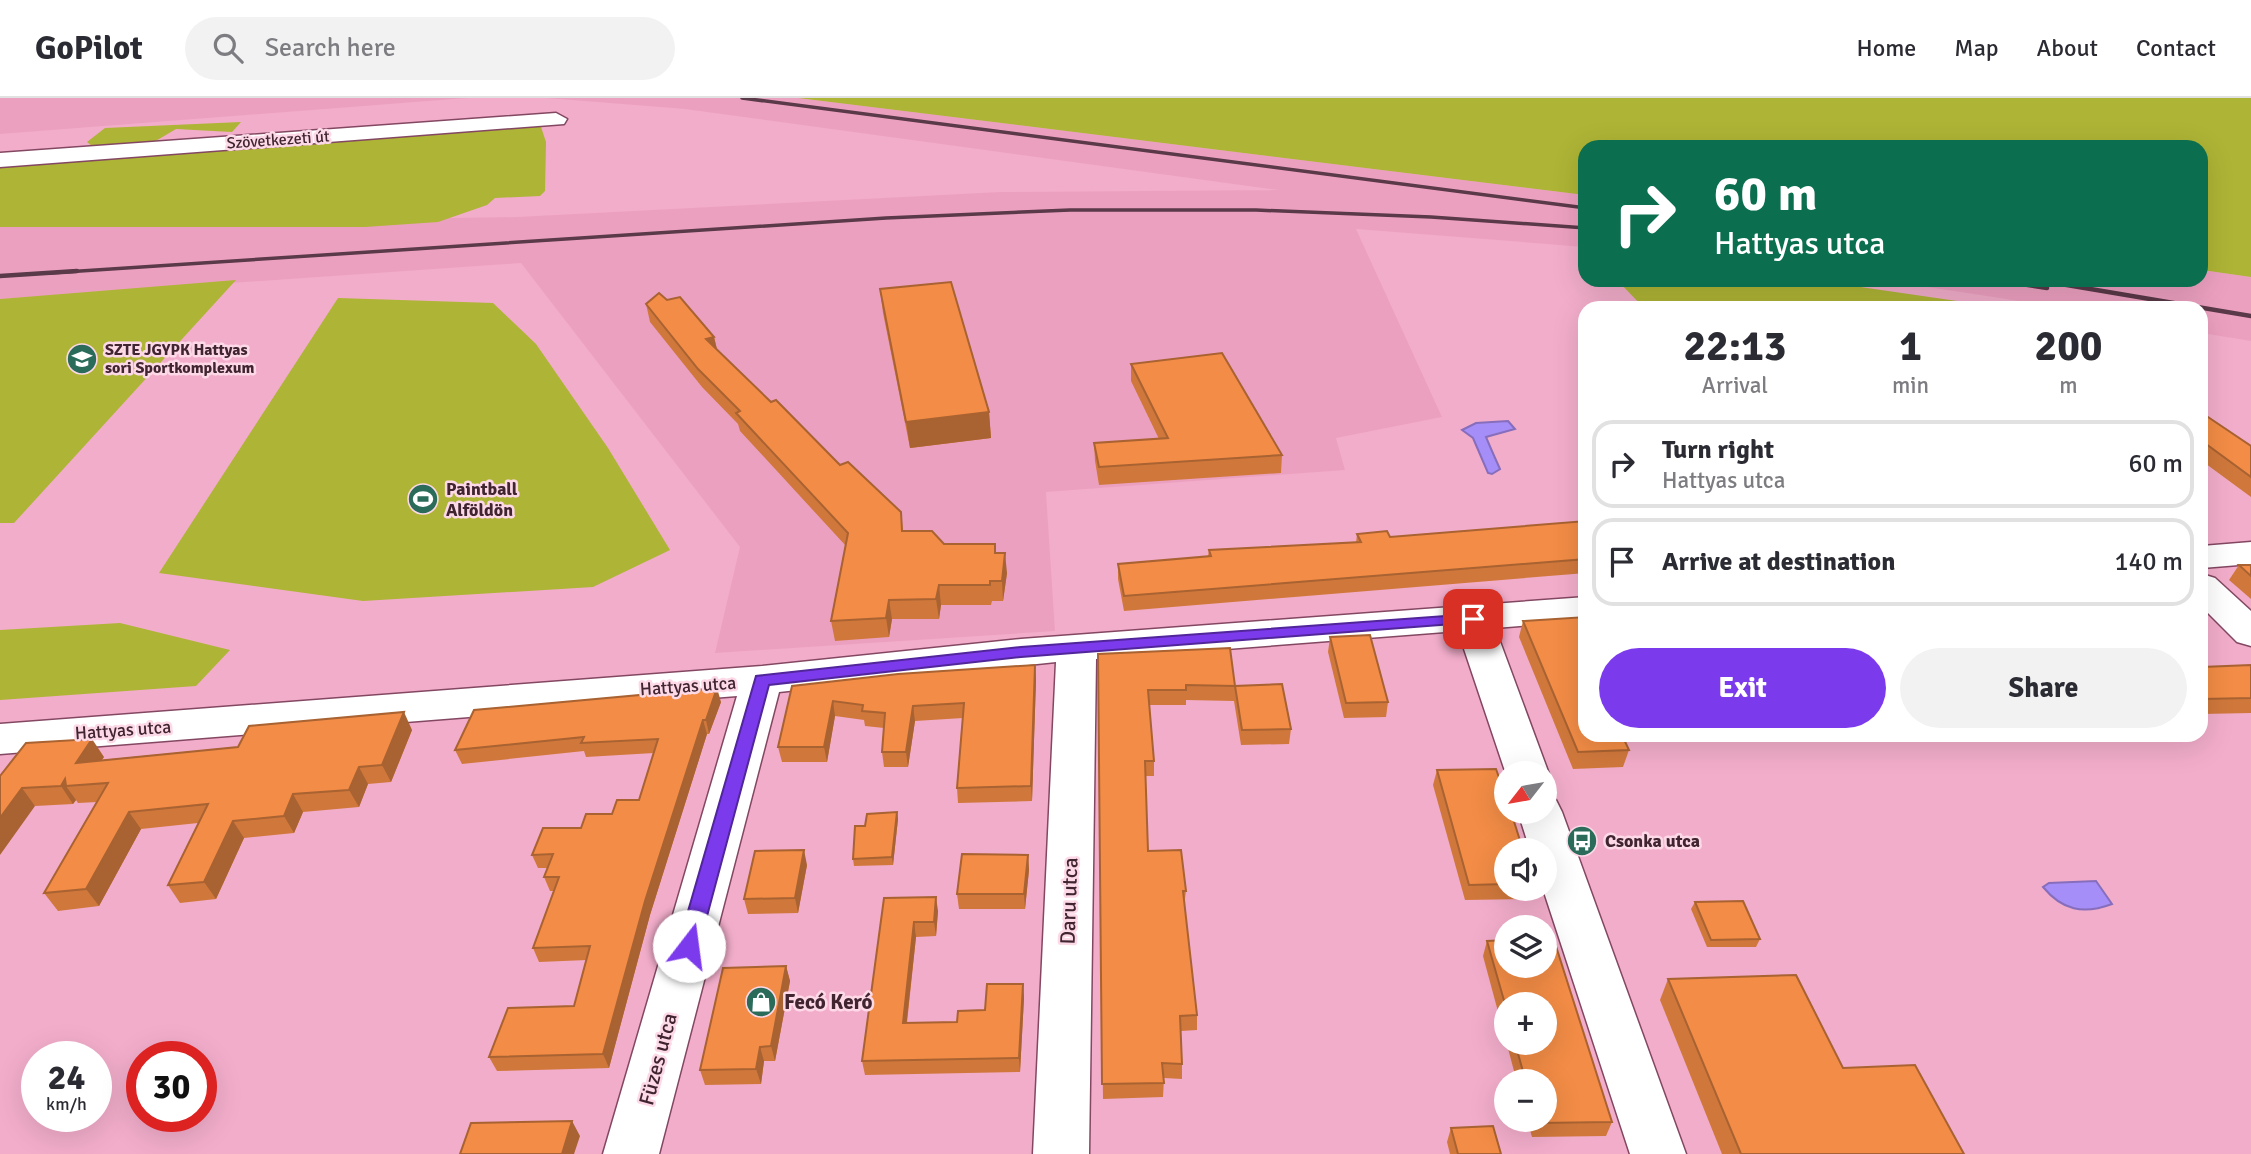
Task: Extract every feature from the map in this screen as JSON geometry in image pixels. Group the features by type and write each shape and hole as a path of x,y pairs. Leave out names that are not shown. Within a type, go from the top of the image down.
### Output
{"street":[{"name":"Szövetkezeti út","path":"0,160 556,119"},
{"path":"2208,557 2251,553"},
{"path":"2208,592 2251,633"},
{"name":"Hattyas utca","path":"0,739 762,680 1076,649 1578,610"},
{"path":"1473,619 1522,761"},
{"name":"Daru utca","path":"1060,1154 1076,649"},
{"name":"Füzes utca","path":"631,1154 762,680"},
{"path":"1544,824 1658,1154"}],"shaded area":[{"path":"0,98 467,98 0,134"},
{"path":"547,98 798,98 1578,194 1578,246 1356,229 1442,417 1336,438 1345,470 1046,492 1055,631 715,653 740,547 521,263 0,299 0,226 517,217 1000,192 1278,190 685,109"},
{"path":"798,98 2251,98 2251,277 2208,271 2208,140 1578,140 1578,194"},
{"path":"241,122 232,132 176,129 154,142 92,146 87,142 105,128"},
{"path":"520,125 541,127 546,142 545,191 540,196 495,198 487,205 438,222 365,227 0,227 0,165"},
{"path":"2208,271 2251,277 2251,341 2208,334 2208,301 2020,301 1928,287 2208,287"},
{"name":"SZTE JGYPK Hattyas sori Sportkomplexum","path":"236,280 14,523 0,523 0,299"},
{"path":"1624,287 1860,287 1957,301 1637,301"},
{"name":"Paintball Alföldön","path":"338,298 493,303 536,344 608,448 670,550 593,587 363,601 159,573"},
{"path":"1508,421 1515,429 1486,437 1500,469 1492,474 1488,473 1473,438 1462,430 1476,423"},
{"path":"120,623 230,650 196,686 0,700 0,630"},
{"path":"2096,881 2112,904 2082,910 2058,901 2043,887 2049,883"}],"building":[{"path":"951,282 989,412 906,422 880,289"},
{"path":"659,293 667,300 680,297 714,337 706,339 771,402 776,400 840,465 848,462 901,512 902,531 932,531 944,544 995,544 995,553 1005,553 1002,581 990,581 990,585 939,585 936,599 889,600 886,618 831,621 848,533 736,413 740,411 698,369 646,304"},
{"path":"1222,353 1282,455 1099,467 1094,443 1168,438 1131,364"},
{"path":"2208,417 2251,446 2251,477 2208,445"},
{"path":"1578,522 1578,560 1124,596 1118,564 1211,556 1209,550 1361,542 1357,534 1387,531 1390,537"},
{"path":"2239,565 2251,565 2251,576"},
{"path":"1578,618 1578,742 1625,742 1629,750 1578,752 1523,621"},
{"path":"1370,635 1388,702 1346,703 1330,637"},
{"path":"1230,648 1235,686 1186,685 1186,690 1148,690 1154,761 1145,761 1148,851 1181,850 1197,1015 1180,1016 1182,1064 1162,1063 1164,1083 1102,1084 1098,654"},
{"path":"1035,665 1031,786 957,788 964,703 913,706 906,752 882,752 885,713 862,711 863,705 833,701 824,747 778,747 792,686 898,674"},
{"path":"2251,665 2251,698 2208,699 2208,667"},
{"path":"1282,684 1291,729 1242,730 1235,686"},
{"path":"717,688 706,720 703,720 645,901 603,1054 489,1057 508,1008 574,1006 590,946 533,948 559,877 544,877 553,854 532,855 543,828 581,828 586,814 612,814 617,800 639,800 658,739 581,743 584,737 455,750 474,710"},
{"path":"404,712 382,765 359,767 349,790 293,794 284,816 233,821 204,882 168,885 208,804 129,812 86,889 44,893 108,783 66,786 65,779 61,786 22,788 0,818 0,776 26,743 92,739 76,763 238,747 249,726"},
{"path":"1494,769 1494,824 1515,824 1519,838 1494,838 1494,884 1469,885 1437,770"},
{"path":"897,812 892,857 853,859 855,826 865,826 867,814"},
{"path":"804,850 795,898 744,899 755,851"},
{"path":"962,854 1028,855 1024,894 957,894"},
{"path":"936,897 934,922 914,922 903,1023 957,1022 958,1011 985,1010 987,984 1023,984 1019,1058 862,1061 884,898"},
{"path":"1743,901 1760,939 1711,940 1695,902"},
{"path":"1487,941 1494,941 1494,966"},
{"path":"1557,949 1612,1122 1557,1123 1557,1069 1522,1069 1518,1055 1557,1055 1557,992 1502,992 1498,978 1557,978"},
{"path":"786,966 771,1046 760,1047 756,1069 700,1070 723,968"},
{"path":"1796,975 1843,1068 1915,1065 1964,1154 1741,1154 1668,979"},
{"path":"572,1121 562,1154 460,1154 471,1123"},
{"path":"1493,1126 1501,1154 1458,1154 1451,1128"}],"railway":[{"path":"742,98 1578,207"},
{"path":"50,273 886,218 1070,210 1256,210 1431,217 1578,227"},
{"path":"0,276 77,271"},
{"path":"2041,287 2047,288"},
{"path":"2079,287 2162,301"},
{"path":"2208,309 2251,316"}],"place":[{"name":"SZTE JGYPK Hattyas sori Sportkomplexum","path":"82,359"},
{"name":"Paintball Alföldön","path":"423,499"},
{"name":"Csonka utca","path":"1582,841"},
{"name":"Fecó Keró","path":"761,1002"}],"route":[{"path":"689,946 762,680 1021,652 1473,619"}]}
